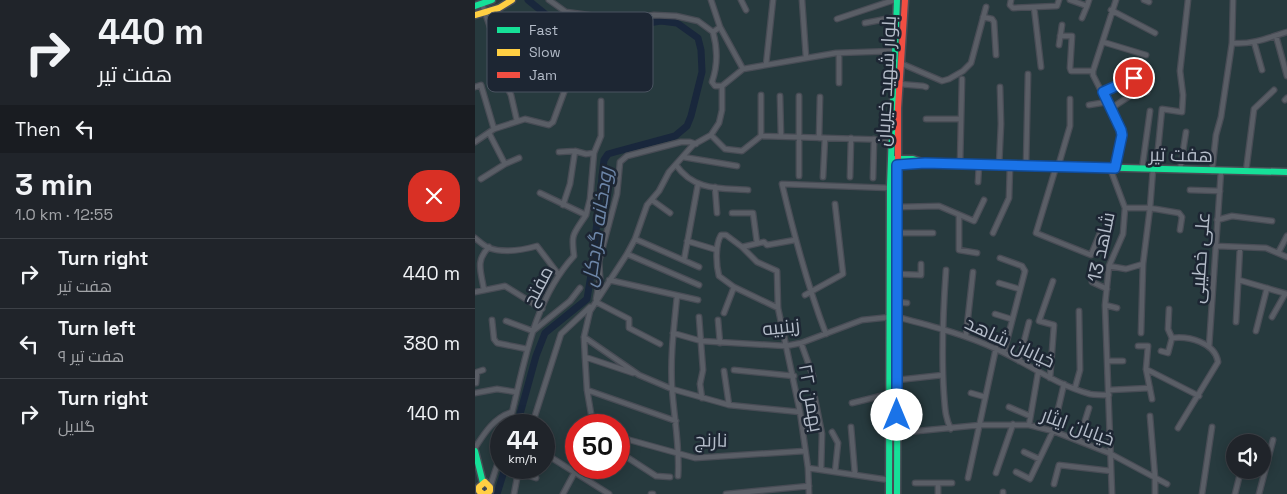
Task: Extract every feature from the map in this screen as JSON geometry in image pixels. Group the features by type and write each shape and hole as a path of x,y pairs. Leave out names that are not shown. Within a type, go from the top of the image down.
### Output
{"main road":[{"path":"478,5 492,0"},
{"path":"488,12 512,0"},
{"name":"بلوار شهید خیریان","path":"889,494 889,394 898,274 898,207 892,140 896,0"},
{"name":"بلوار شهید خیریان","path":"897,494 897,380 890,188 894,162 905,0"},
{"path":"475,15 485,13"},
{"name":"هفت تیر","path":"894,162 913,159 925,163 960,165 1287,172"},
{"path":"475,449 480,483 479,489 484,494 490,491 491,487 487,483 480,483"}],"street":[{"path":"549,0 566,12"},
{"path":"711,0 720,27 743,69"},
{"path":"742,0 746,10"},
{"path":"766,65 773,0"},
{"path":"802,0 806,57"},
{"path":"837,19 896,0"},
{"path":"1011,0 1010,5 1013,8 1057,6 1059,0"},
{"path":"1070,0 1087,6"},
{"path":"1082,18 1089,0"},
{"path":"1112,168 1122,135 1103,92 1093,75 1093,71 1111,10 1116,0"},
{"path":"1141,333 1143,264 1154,169 1163,109 1182,112 1183,95 1180,71 1188,0"},
{"path":"1212,171 1232,43 1233,0"},
{"path":"478,5 487,18"},
{"path":"900,63 941,81 963,71 971,63 986,7"},
{"path":"1034,7 1041,67"},
{"path":"1111,10 1155,32"},
{"path":"653,15 677,16 698,21 713,32 717,45 717,67 712,82 715,86 722,86 743,69 839,53 894,51"},
{"path":"865,23 896,17"},
{"path":"983,17 992,19 994,22 996,55"},
{"path":"1059,45 1062,24"},
{"path":"713,32 720,27"},
{"path":"1232,43 1244,44 1287,32"},
{"path":"1060,36 1072,36 1069,68 1071,71 1093,71"},
{"path":"1276,36 1287,76"},
{"path":"1103,42 1146,55"},
{"path":"1254,42 1262,70"},
{"path":"839,53 839,83"},
{"path":"1103,92 1150,71"},
{"path":"1026,166 1028,74"},
{"path":"960,165 963,79"},
{"path":"899,84 926,87"},
{"path":"475,87 481,85 491,131 505,164"},
{"path":"591,414 587,390 585,357 585,337 590,311 627,254 635,239 647,205 669,172 696,144 711,135 719,123 722,110 722,86"},
{"path":"1110,109 1145,86 1147,92"},
{"path":"999,166 1000,87"},
{"path":"1246,171 1254,109 1274,90"},
{"path":"509,92 513,100 517,121"},
{"path":"475,142 491,131 525,119 549,125 553,122 564,92"},
{"path":"761,95 761,136"},
{"path":"780,96 781,136"},
{"path":"799,96 799,176"},
{"path":"819,138 820,97"},
{"path":"1070,99 1070,126 1035,233 1091,255 1101,233"},
{"path":"540,193 586,215 590,198 594,153 601,136 601,101"},
{"path":"1089,105 1107,102"},
{"path":"1141,169 1151,111"},
{"path":"926,119 961,118"},
{"path":"1180,170 1186,132"},
{"path":"711,135 725,149 742,151 761,136 892,140"},
{"path":"823,177 825,138"},
{"path":"850,178 851,138"},
{"path":"873,178 874,139"},
{"path":"534,414 561,334 596,302 600,278 599,261 617,194 618,166 620,162 627,156 681,142 696,144"},
{"path":"563,204 570,184 575,151"},
{"path":"559,152 594,153"},
{"path":"683,157 737,166"},
{"path":"481,180 505,164 519,158"},
{"path":"676,165 686,178 698,184 748,190"},
{"path":"978,182 979,165"},
{"path":"993,233 1009,198 1010,166"},
{"name":"شاهد 13","path":"1112,168 1125,208 1123,234 1109,266 1105,305 1112,494"},
{"name":"علی خطیبی","path":"1199,396 1218,362 1209,347 1221,171"},
{"path":"684,260 698,184"},
{"path":"826,334 795,240 782,184 890,188"},
{"path":"715,187 717,213"},
{"path":"1189,190 1219,191"},
{"path":"652,200 670,213"},
{"path":"898,207 939,206 974,221 984,200"},
{"path":"805,295 843,274 835,204"},
{"path":"1125,208 1150,208 1179,213 1182,217 1180,230"},
{"path":"732,213 753,213 757,243"},
{"name":"مفتح","path":"512,412 533,331 559,275 574,256 572,238 586,215"},
{"path":"959,215 959,250 977,253"},
{"path":"1217,220 1232,216 1272,221"},
{"path":"898,233 933,233"},
{"name":"۲۲ بهمن","path":"717,250 720,237 724,235 742,247 757,262 777,271 778,308 794,376 808,468 809,494"},
{"path":"1278,253 1287,236"},
{"path":"475,238 489,248 519,251 537,246 559,275"},
{"path":"635,239 699,267"},
{"path":"742,247 764,242 767,245 795,240"},
{"path":"687,241 717,250 719,276 734,287 778,308"},
{"path":"1216,246 1266,248 1287,257"},
{"path":"1236,322 1240,247"},
{"path":"484,290 479,261 481,255 489,248"},
{"path":"627,254 699,285"},
{"path":"1000,258 1024,268 1004,352"},
{"path":"898,274 921,274 921,264"},
{"path":"1109,266 1126,269 1143,264"},
{"path":"946,270 942,329 943,375 947,422 951,429"},
{"path":"966,336 973,272"},
{"path":"609,280 698,300"},
{"path":"1239,280 1286,294 1272,317"},
{"path":"1049,378 1054,325 1039,321 1053,281"},
{"path":"1092,282 1107,290"},
{"path":"999,283 1019,290"},
{"path":"475,292 505,286 542,309"},
{"path":"724,314 734,287"},
{"path":"506,321 533,331 563,306 580,288"},
{"path":"1256,331 1267,288"},
{"path":"677,296 673,333 672,389 679,453 678,476"},
{"path":"596,302 629,320 629,328 659,344"},
{"path":"897,302 907,303"},
{"path":"1105,305 1117,308"},
{"path":"1161,351 1168,353 1172,338 1168,329 1169,309"},
{"path":"1075,388 1079,370 1079,311"},
{"path":"995,314 1011,319"},
{"path":"699,317 703,370 700,384 702,398"},
{"name":"خیابان شاهد","path":"894,317 966,336 1004,352 1049,378 1090,394 1150,388"},
{"name":"زینبیه","path":"673,333 701,341 786,346 801,343 862,320 894,317"},
{"path":"492,320 494,339 497,343 527,349"},
{"path":"718,320 719,342"},
{"path":"1019,361 1029,322"},
{"path":"585,337 639,375"},
{"path":"1172,338 1192,338 1209,347"},
{"path":"801,343 813,376"},
{"path":"1139,346 1148,346 1146,369 1152,399"},
{"path":"968,478 996,348"},
{"path":"585,357 639,375 672,389 729,405 800,412"},
{"path":"1107,361 1123,361"},
{"path":"1146,369 1199,396 1178,428"},
{"path":"483,370 477,372 477,392 497,389 516,392"},
{"path":"734,370 794,376"},
{"path":"724,371 729,405"},
{"path":"1029,425 1038,372"},
{"path":"897,380 943,375"},
{"path":"1015,472 1030,479 1053,431 1065,384"},
{"path":"587,390 676,421"},
{"path":"971,393 985,397"},
{"path":"814,394 822,434 821,470"},
{"path":"852,403 889,394"},
{"path":"1009,407 1030,416"},
{"path":"1079,440 1089,408"},
{"path":"475,449 490,426 504,415 512,412"},
{"path":"1150,416 1155,494"},
{"path":"996,473 1013,424"},
{"name":"خیابان ایثار","path":"897,433 980,425 1029,425 1079,440 1109,453 1167,484"},
{"path":"851,427 855,475"},
{"path":"1202,494 1212,427"},
{"path":"832,432 838,443 835,472"},
{"name":"نارنج","path":"630,440 695,458 805,451"},
{"path":"1259,494 1273,440"},
{"path":"1024,452 1039,459"},
{"path":"630,459 656,476 670,477"},
{"path":"1052,464 1111,471"},
{"path":"1054,484 1059,465"},
{"path":"808,468 889,480"},
{"path":"491,487 493,479"},
{"path":"514,494 516,479"},
{"path":"563,494 572,479"},
{"path":"585,479 609,494"},
{"path":"1235,494 1239,479"},
{"path":"938,483 938,494"},
{"path":"915,484 951,483"},
{"path":"726,494 809,486"}],"green space":[{"path":"475,0 1287,0 1287,494 475,494"}],"waterway":[{"name":"رودخانه گردکل","path":"528,0 543,12"},
{"name":"رودخانه گردکل","path":"520,414 536,356 545,333 587,299 604,160 608,154 675,136 687,126 691,116 702,72 701,50 698,38 677,23 653,22"},
{"name":"رودخانه گردکل","path":"497,494 502,479"}],"traffic: fast":[{"path":"475,6 492,0"},
{"path":"889,494 890,185 897,0"},
{"path":"895,159 913,159 922,162"},
{"path":"894,165 925,163 1287,172"},
{"path":"897,494 898,179"},
{"path":"475,451 483,483"}],"traffic: slow":[{"path":"475,15 499,8 512,0"},
{"path":"483,494 479,491 479,487 485,482 490,487 490,491 486,494"}],"traffic: jam":[{"path":"898,179 898,108 905,0"}],"route":[{"path":"897,415 897,165 925,163 1115,168 1122,135 1103,92 1134,78"}]}
